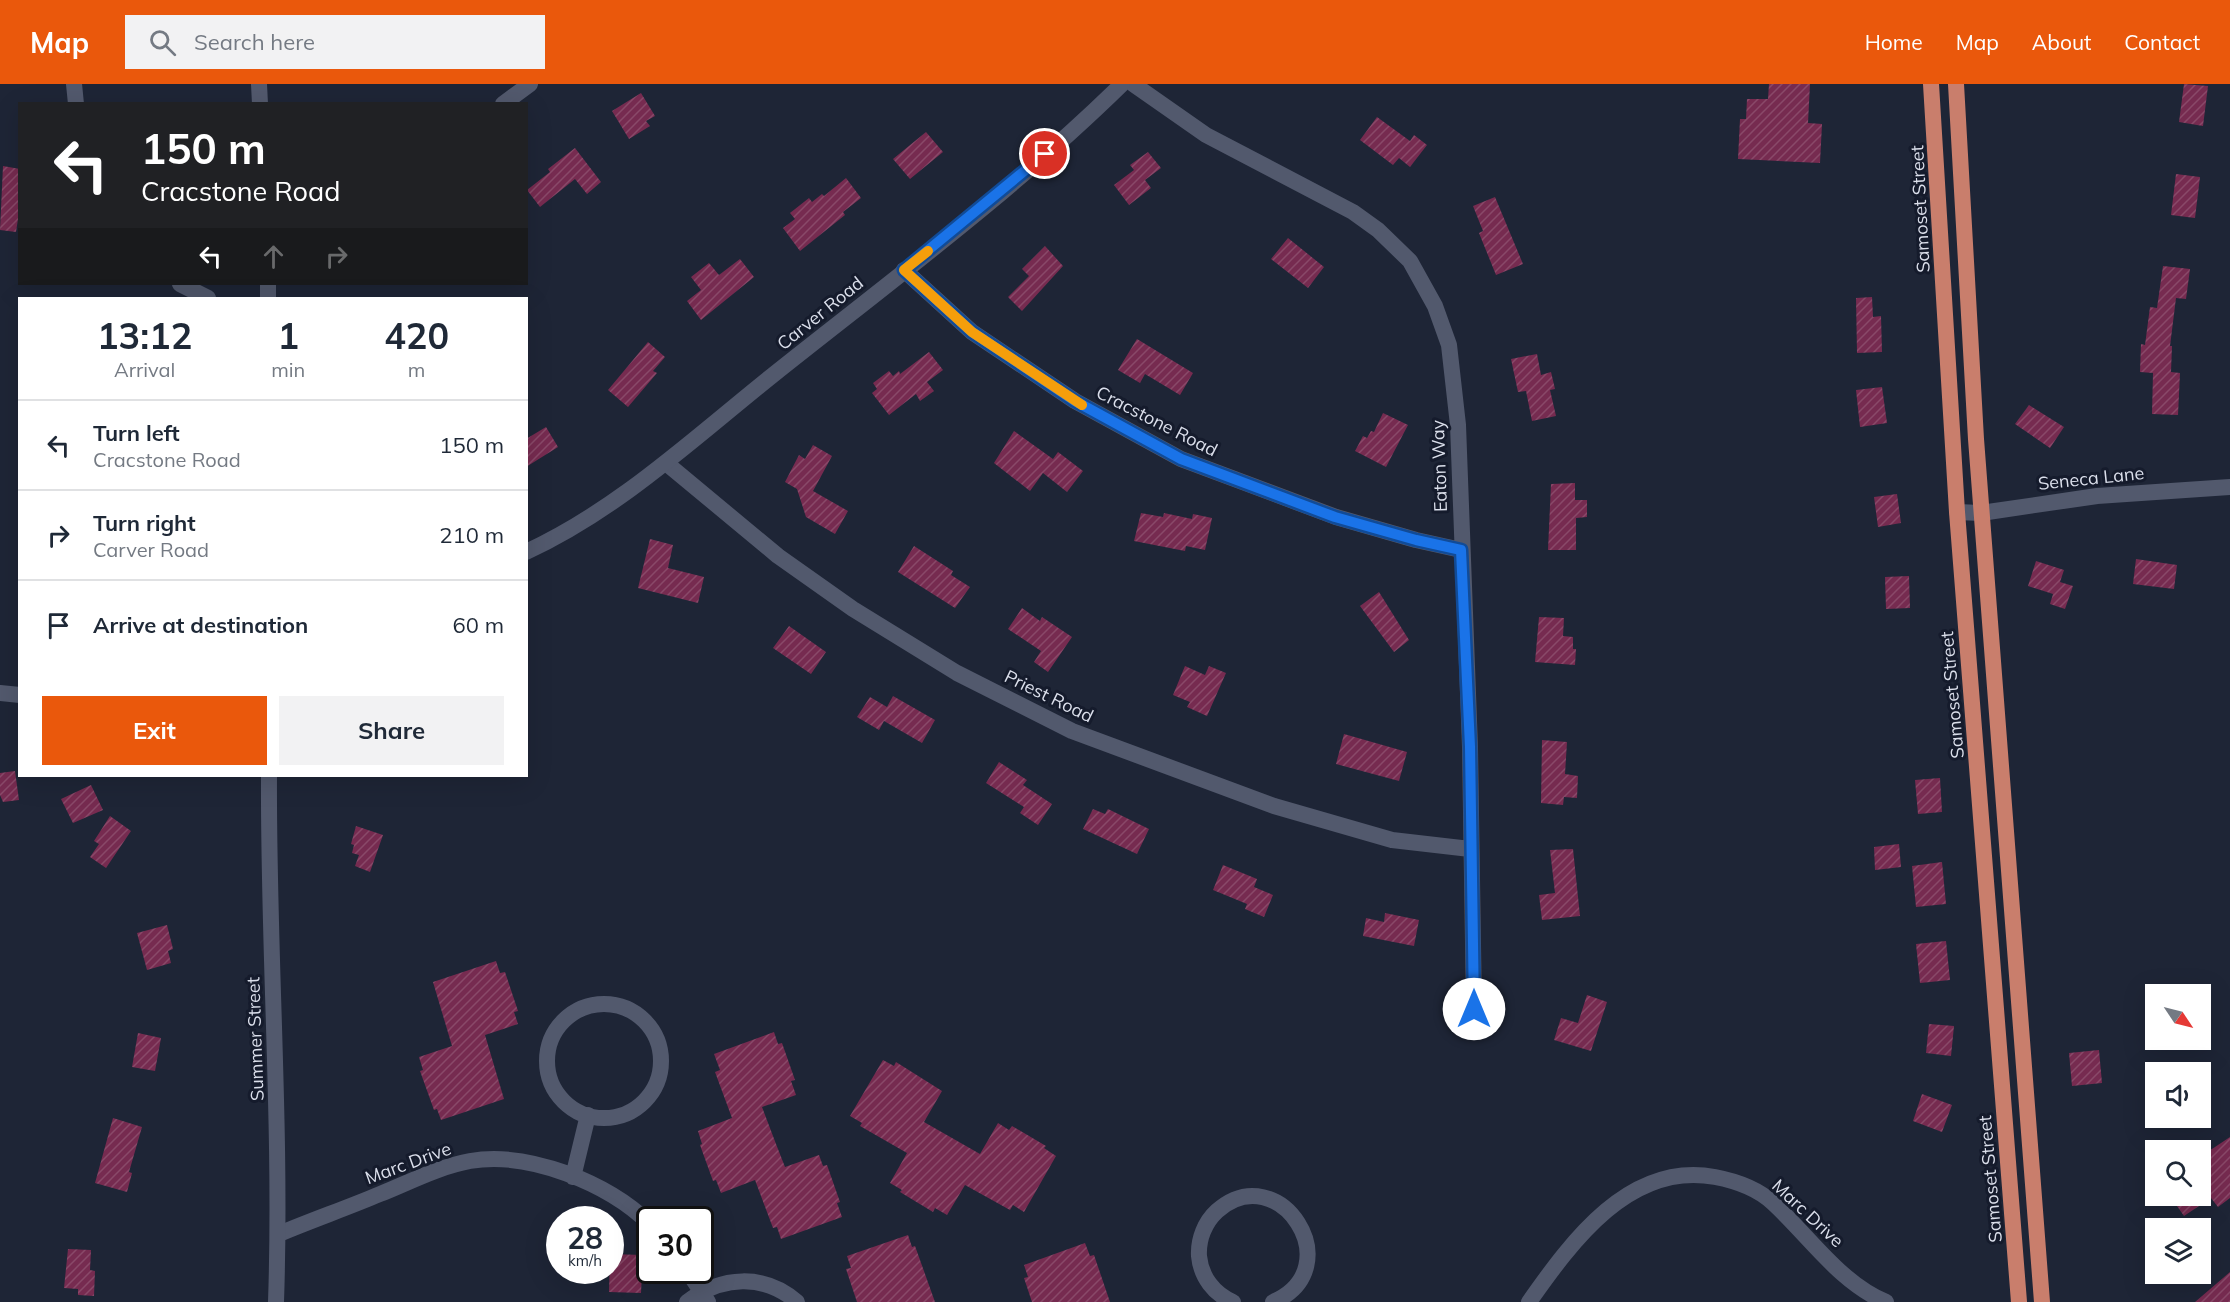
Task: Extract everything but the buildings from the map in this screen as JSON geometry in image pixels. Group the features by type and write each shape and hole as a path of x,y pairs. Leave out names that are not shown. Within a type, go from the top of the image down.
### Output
{"highway":[{"name":"Samoset Street","path":"1931,84 1957,512 2019,1302"},
{"path":"1956,84 1981,513 2042,1302"}],"street":[{"path":"74,84 76,102"},
{"path":"259,84 260,102"},
{"path":"506,102 530,84"},
{"name":"Carver Road","path":"528,551 602,508 666,463 1061,141 1122,84"},
{"name":"Eaton Way","path":"1133,84 1206,135 1353,212 1378,230 1410,261 1435,306 1449,345 1458,424 1470,747 1474,1009"},
{"name":"Cracstone Road","path":"904,270 972,332 1075,401 1181,459 1335,517 1461,550"},
{"path":"182,285 206,297"},
{"name":"Priest Road","path":"666,463 778,556 853,609 957,673 1072,731 1274,806 1392,840 1470,849"},
{"name":"Seneca Lane","path":"1957,512 1981,513 2097,496 2230,488"},
{"path":"0,693 18,695"},
{"name":"Summer Street","path":"269,777 279,1234 276,1302"},
{"path":"609,1004 622,1007 635,1013 651,1029 660,1050 659,1073 650,1094 633,1110 611,1117 588,1115 570,1106 555,1091 547,1064 550,1044 560,1025 582,1008 609,1004"},
{"path":"573,1177 588,1115"},
{"name":"Marc Drive","path":"279,1234 441,1168 472,1161 502,1161 533,1165 573,1177 607,1191 636,1212"},
{"name":"Marc Drive","path":"1529,1302 1589,1227 1626,1194 1669,1178 1692,1175 1711,1176 1749,1186 1771,1201 1851,1280 1886,1302"},
{"path":"1233,1302 1218,1293 1205,1277 1199,1246 1206,1226 1219,1210 1233,1201 1251,1197 1263,1198 1285,1208 1301,1226 1306,1237 1307,1261 1303,1273 1289,1293 1273,1302"},
{"path":"692,1284 698,1299 735,1281 754,1281 772,1286 797,1302"}],"slow traffic":[{"path":"928,251 904,270 972,332 1082,405"}],"route":[{"path":"1045,154 904,270 972,332 1075,401 1181,459 1335,517 1461,550 1470,747 1474,1009"}]}
